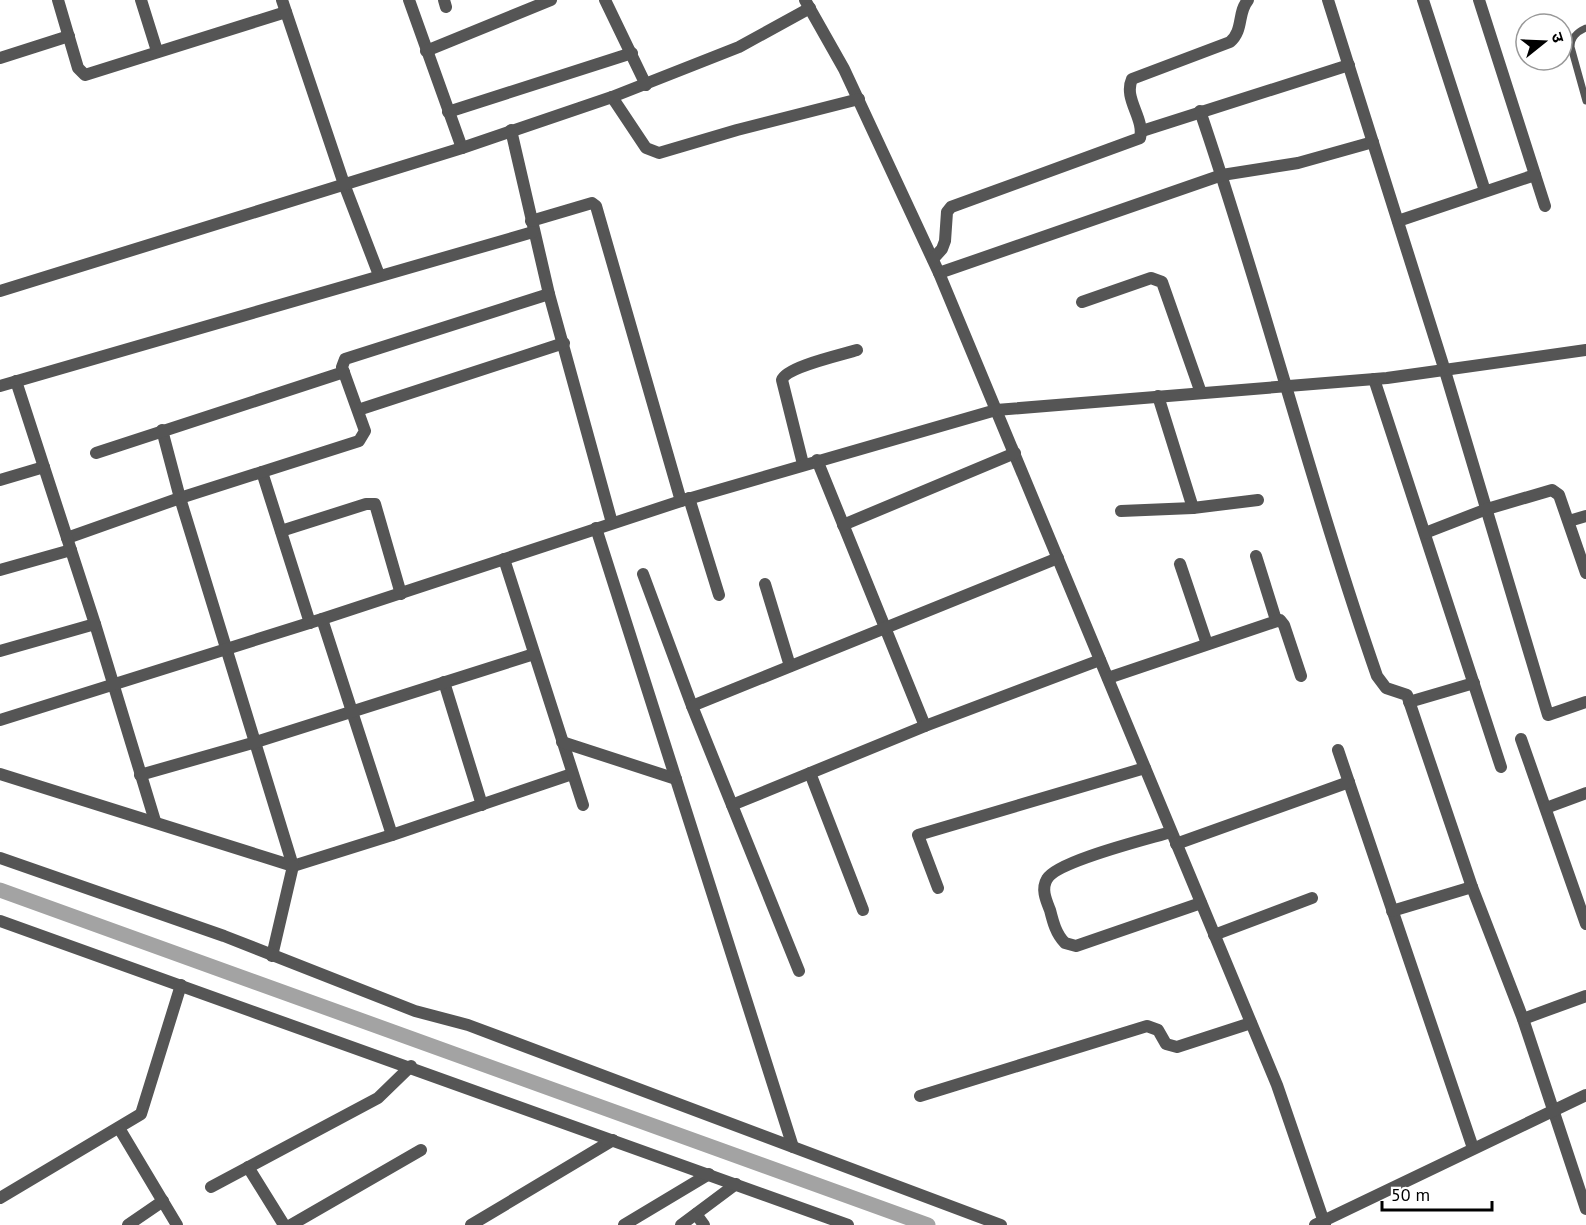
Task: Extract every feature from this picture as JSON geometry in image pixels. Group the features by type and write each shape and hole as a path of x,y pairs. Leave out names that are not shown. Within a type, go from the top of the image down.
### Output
{"street":[{"path":"58,0 78,68 85,75 284,6 344,184 379,275"},
{"path":"141,0 157,51"},
{"path":"409,0 462,148"},
{"path":"426,51 550,0"},
{"path":"605,0 646,85"},
{"path":"933,259 942,249 947,212 951,207 1140,138 1142,131 1130,92 1132,79 1139,74 1230,42 1240,30 1243,6 1248,0"},
{"path":"1328,0 1445,371 1548,714 1586,702"},
{"path":"1423,0 1485,192"},
{"path":"1479,0 1545,206"},
{"path":"0,291 462,148 646,85 739,47 807,4 859,99 933,259 1015,453 1277,1085 1321,1224 1473,1148 1586,1095"},
{"path":"0,58 69,36"},
{"path":"448,112 632,53"},
{"path":"1142,131 1349,65"},
{"path":"612,97 646,148 659,153 859,99"},
{"path":"1200,111 1222,175 1314,482 1377,676 1386,688 1403,693 1409,702 1472,887 1523,1019 1586,1209"},
{"path":"511,130 549,294 612,523"},
{"path":"939,273 1222,175 1298,163 1373,142"},
{"path":"1398,221 1535,175"},
{"path":"0,386 379,275 532,226 592,203 596,206 685,499 719,595"},
{"path":"1082,302 1151,278 1162,282 1201,393"},
{"path":"0,570 180,498 362,439 365,431 344,372 342,363 345,359 549,294"},
{"path":"358,410 564,343"},
{"path":"803,464 782,380 783,376 792,369 857,350"},
{"path":"0,720 400,594 685,499 996,410 1374,379 1586,350"},
{"path":"96,453 344,372"},
{"path":"1374,379 1501,767"},
{"path":"16,381 95,624 154,821"},
{"path":"1158,396 1193,507"},
{"path":"162,430 180,498 228,648 293,866 272,956"},
{"path":"843,525 1015,453"},
{"path":"817,460 925,726"},
{"path":"0,480 44,467"},
{"path":"262,472 281,531 352,712 392,836"},
{"path":"1425,533 1487,509 1552,490 1559,495 1586,573"},
{"path":"1121,511 1258,500"},
{"path":"281,531 366,504 375,504 400,594"},
{"path":"1569,521 1586,516"},
{"path":"597,528 793,1147"},
{"path":"1256,556 1276,620"},
{"path":"692,706 1058,558"},
{"path":"504,560 583,805"},
{"path":"1180,564 1207,644"},
{"path":"643,574 692,706 799,971"},
{"path":"765,584 790,666"},
{"path":"1108,678 1276,620 1284,624 1301,676"},
{"path":"0,651 95,624"},
{"path":"140,775 256,742 534,654"},
{"path":"732,805 925,726 1100,660"},
{"path":"444,682 482,805"},
{"path":"1409,702 1474,683"},
{"path":"1521,738 1586,924"},
{"path":"562,742 676,779"},
{"path":"1338,750 1473,1148"},
{"path":"938,888 918,836 1145,768"},
{"path":"810,773 862,910"},
{"path":"0,774 293,866 392,836 572,774"},
{"path":"1201,903 1076,945 1065,943 1056,928 1044,894 1044,886 1053,872 1070,864 1174,838 1349,782"},
{"path":"1546,808 1586,793"},
{"path":"0,858 121,899 415,1011 468,1025 1001,1225"},
{"path":"1392,911 1472,887"},
{"path":"1214,935 1312,898"},
{"path":"0,921 411,1066 848,1225"},
{"path":"0,1198 141,1114 181,985"},
{"path":"1523,1019 1586,996"},
{"path":"920,1096 1147,1026 1158,1030 1166,1044 1177,1047 1251,1023"},
{"path":"211,1187 378,1098 411,1066"},
{"path":"119,1128 177,1225"},
{"path":"471,1225 613,1140"},
{"path":"291,1225 421,1150"},
{"path":"248,1167 284,1225"},
{"path":"624,1225 708,1174"},
{"path":"681,1225 736,1184"},
{"path":"128,1225 163,1201"},
{"path":"696,1214 704,1225"}],"lane":[{"path":"1586,28 1575,34 1571,40 1571,47 1586,101"}],"waterway":[{"path":"0,890 928,1225"}]}
